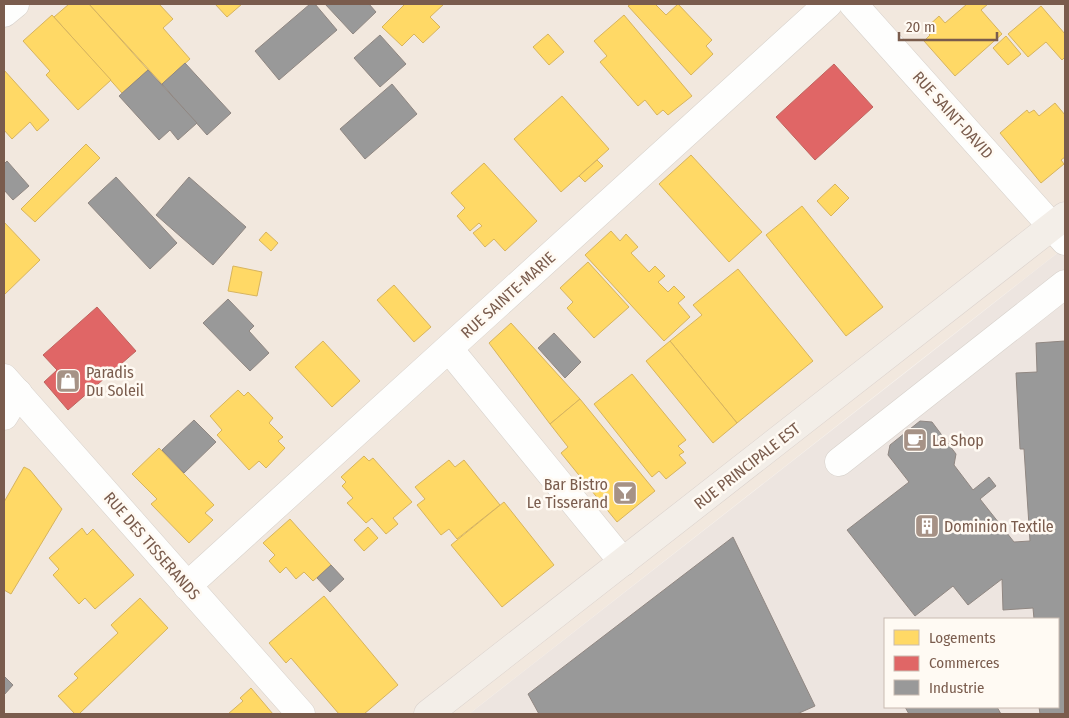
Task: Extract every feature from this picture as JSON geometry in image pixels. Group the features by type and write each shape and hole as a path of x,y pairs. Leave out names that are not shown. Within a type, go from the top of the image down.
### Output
{"main road":[{"name":"RUE PRINCIPALE EST","path":"428,714 623,562 1061,228"}],"street":[{"path":"4,14 15,4"},
{"name":"RUE SAINTE-MARIE","path":"187,586 828,4"},
{"name":"RUE SAINT-DAVID","path":"853,4 1061,228"},
{"path":"839,462 1065,284"},
{"path":"449,348 623,562"},
{"name":"RUE DES TISSERANDS","path":"8,396 187,586 301,714"}],"shaded area":[{"path":"4,4 1065,4 1065,247 469,714 4,714"},
{"path":"1065,247 1065,714 469,714 905,373"}],"building: Logements":[{"path":"69,4 89,4 148,70 122,93 54,17"},
{"path":"89,4 159,4 173,19 163,28 190,59 162,84"},
{"path":"215,4 242,4 227,17"},
{"path":"405,4 444,4 430,17 440,27 423,43 414,34 402,46 382,27"},
{"path":"631,4 655,4 666,15 678,4 712,40 706,46 713,54 691,75 628,6"},
{"path":"967,4 988,4 981,10 1002,34 955,76 924,41 930,35 925,29 939,16 945,23"},
{"path":"1041,6 1065,34 1065,57 1062,60 1046,42 1028,57 1008,34"},
{"path":"52,15 111,80 78,110 46,75 50,71 23,41"},
{"path":"624,15 692,96 668,115 663,110 657,115 645,100 638,106 600,62 607,56 594,41"},
{"path":"548,34 564,52 549,65 533,47"},
{"path":"1006,36 1021,54 1008,65 993,48"},
{"path":"4,70 49,120 37,131 30,122 12,139 4,130"},
{"path":"562,96 609,149 561,192 514,139"},
{"path":"1055,103 1065,115 1065,157 1061,160 1064,164 1041,183 1000,133 1027,110 1029,113 1034,110 1039,116"},
{"path":"86,144 100,158 35,222 21,209"},
{"path":"691,155 762,232 729,262 659,184"},
{"path":"597,160 603,166 585,182 579,176"},
{"path":"484,163 537,221 505,251 494,239 485,247 473,233 482,226 479,223 470,231 457,216 465,208 451,193"},
{"path":"835,184 849,198 831,216 817,201"},
{"path":"802,206 883,307 846,336 766,235"},
{"path":"4,222 40,260 4,295"},
{"path":"611,231 620,241 626,234 638,247 631,253 649,272 655,266 665,276 658,282 668,292 674,286 685,297 678,303 690,317 664,341 585,255"},
{"path":"266,232 278,243 271,251 259,240"},
{"path":"588,262 629,307 594,338 567,308 573,302 560,288"},
{"path":"233,266 262,272 257,296 228,291"},
{"path":"738,269 813,361 737,423 670,341 702,315 693,305"},
{"path":"394,285 431,327 414,342 377,300"},
{"path":"511,323 580,399 550,424 489,343"},
{"path":"323,341 360,381 332,407 295,367"},
{"path":"670,341 737,423 713,443 646,361"},
{"path":"632,374 686,440 678,446 684,452 679,455 686,463 666,479 659,471 652,477 594,404"},
{"path":"238,390 244,396 248,392 273,418 269,423 283,437 278,441 285,448 266,468 259,461 249,470 217,435 222,430 210,416"},
{"path":"580,399 655,491 617,522 561,453 568,447 550,424"},
{"path":"159,448 214,505 205,513 213,520 189,543 151,504 157,499 132,474"},
{"path":"364,456 369,461 373,458 412,502 393,518 398,524 386,534 372,518 366,523 347,503 353,498 342,486 346,482 341,477"},
{"path":"449,460 455,467 464,460 500,505 457,539 449,529 441,535 417,505 425,499 415,487"},
{"path":"24,467 30,470 62,509 11,594 4,590 4,502"},
{"path":"504,502 554,565 502,607 451,545"},
{"path":"290,519 331,565 313,581 304,572 296,579 286,567 280,573 269,561 275,555 263,543"},
{"path":"368,527 378,538 364,551 354,540"},
{"path":"82,528 87,535 93,529 134,575 95,609 85,598 79,604 53,575 59,569 49,558"},
{"path":"324,596 398,685 364,714 339,714 291,658 286,663 269,643"},
{"path":"140,598 168,628 79,714 75,714 58,696 78,678 74,674 118,633 111,625"},
{"path":"251,688 273,714 228,714 243,701 240,698"}],"building: Commerces":[{"path":"834,64 873,107 815,160 776,117"},
{"path":"97,307 136,351 68,410 44,382 57,370 43,355"}],"building: Industrie":[{"path":"310,4 315,4 337,30 279,80 255,51"},
{"path":"325,4 369,4 376,12 353,34"},
{"path":"380,35 406,64 380,87 354,58"},
{"path":"185,63 231,113 207,135 162,84"},
{"path":"148,70 197,123 178,140 170,130 159,140 119,96"},
{"path":"392,84 417,114 365,159 340,129"},
{"path":"7,161 29,186 13,200 4,190 4,164"},
{"path":"116,177 177,243 150,269 88,203"},
{"path":"189,177 246,227 213,265 156,215"},
{"path":"228,299 254,326 249,331 269,353 250,371 203,323"},
{"path":"554,333 581,362 565,378 538,348"},
{"name":"Dominion Textile","path":"1065,341 1065,714 1040,714 1039,708 1059,708 1059,618 1034,618 1033,608 1003,610 1002,579 968,605 953,586 915,616 847,530 909,482 888,455 890,445 920,421 932,422 956,454 954,465 973,490 989,477 996,486 980,499 1014,542 1030,541 1024,449 1020,449 1016,373 1037,372 1036,343"},
{"path":"194,420 216,442 184,473 162,450"},
{"path":"733,537 815,706 797,714 539,714 528,694"},
{"path":"331,565 344,579 330,592 317,578"},
{"path":"4,676 13,685 4,695"},
{"path":"906,708 998,708 1001,714 909,714"}],"place":[{"name":"Paradis Du Soleil","path":"68,381"},
{"name":"La Shop","path":"915,440"},
{"name":"Bar Bistro Le Tisserand","path":"625,493"},
{"name":"Dominion Textile","path":"927,526"}]}
